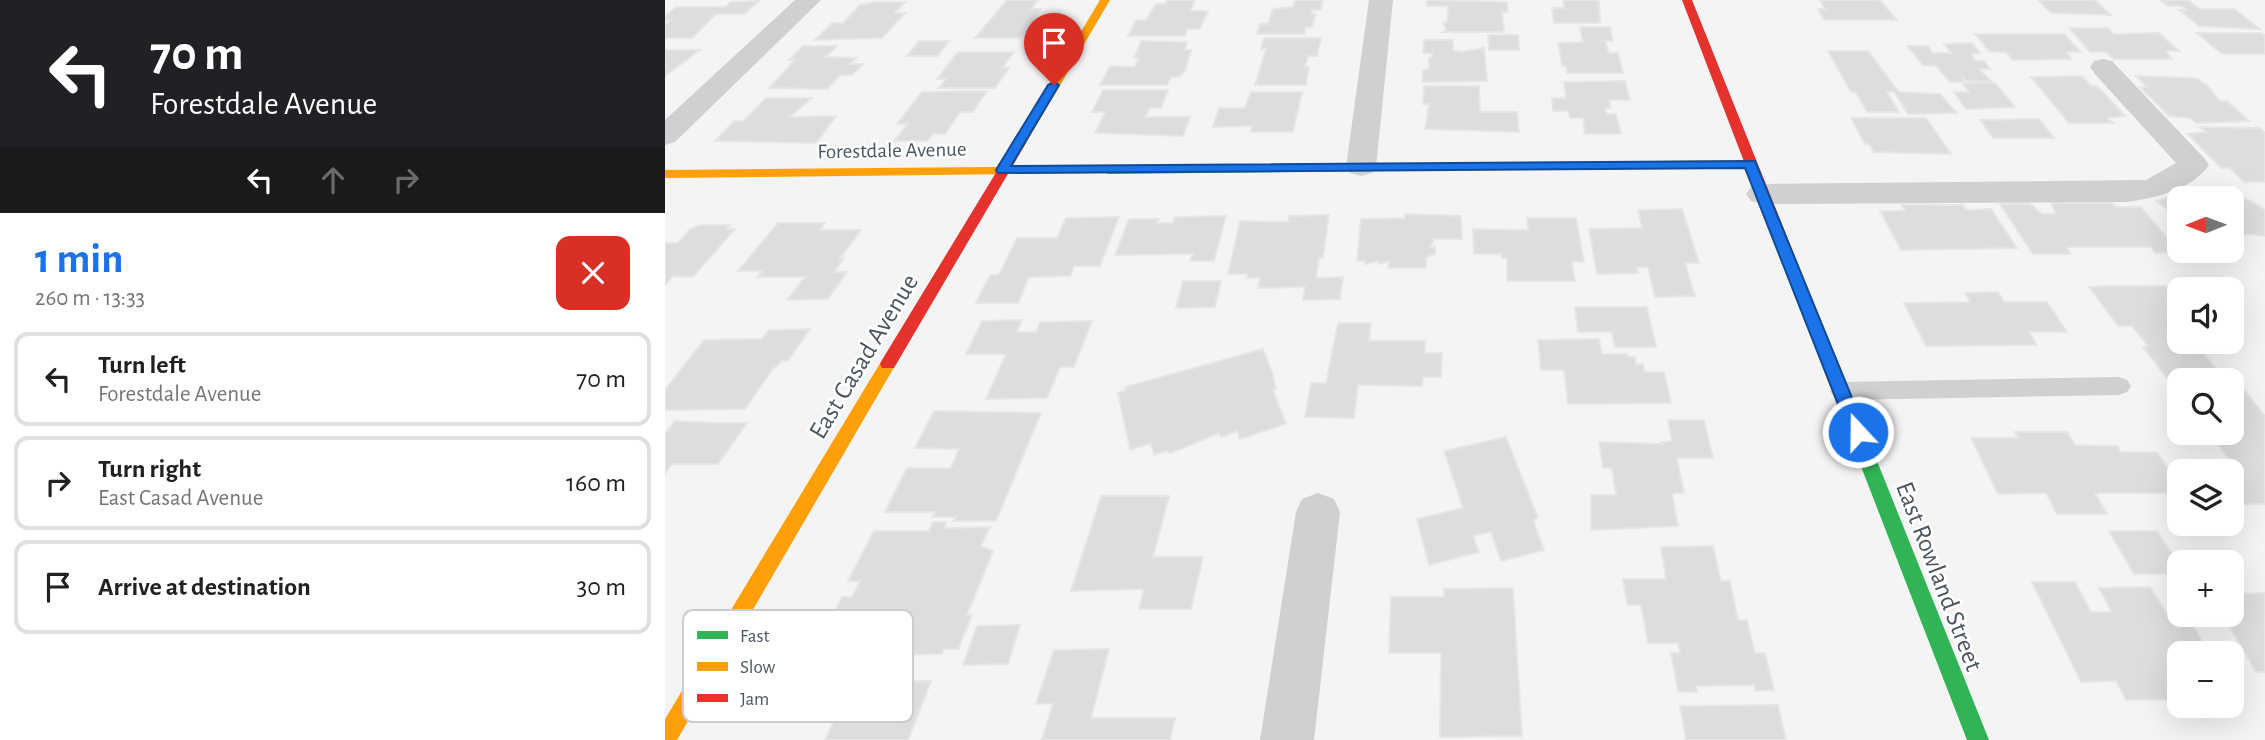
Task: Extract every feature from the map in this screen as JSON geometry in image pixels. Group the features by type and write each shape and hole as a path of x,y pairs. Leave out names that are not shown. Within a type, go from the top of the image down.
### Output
{"street":[{"path":"665,136 809,0"},
{"name":"East Casad Avenue","path":"741,610 1105,0"},
{"path":"1361,167 1381,0"},
{"name":"East Rowland Street","path":"1687,0 1978,740"},
{"path":"1762,194 2127,192 2154,189 2193,165 2103,67"},
{"name":"Forestdale Avenue","path":"665,174 1750,164"},
{"path":"1287,740 1318,512"},
{"name":"East Casad Avenue","path":"665,739 683,709"}],"lane":[{"path":"1842,391 2119,386"}],"building":[{"path":"1007,0 1038,0 1031,9 1041,9 1020,38 975,38"},
{"path":"1167,0 1195,0 1190,11 1208,11 1200,29 1187,29 1185,36 1128,36 1136,20 1146,20 1156,4 1165,4"},
{"path":"1295,0 1323,0 1321,10 1313,10 1311,14 1316,14 1312,27 1306,27 1304,34 1257,34 1260,24 1268,24 1273,9 1293,7"},
{"path":"1427,0 1507,2 1508,12 1502,12 1504,32 1443,32 1446,30 1443,22 1447,22 1448,6 1427,6"},
{"path":"1563,0 1599,0 1600,23 1554,23 1552,8 1564,8"},
{"path":"1820,0 1880,0 1897,20 1824,20 1818,9 1825,9"},
{"path":"2095,0 2111,15 2051,13 2039,1"},
{"path":"2160,0 2188,0 2200,9 2234,9 2260,29 2199,26 2179,10 2186,10 2182,6 2168,6"},
{"path":"759,1 744,14 716,14 692,38 665,38 665,25 670,20 665,20 665,16 676,7 725,7 731,2"},
{"path":"905,2 895,13 905,13 882,38 815,40 832,23 843,23 860,5"},
{"path":"1580,27 1610,27 1613,41 1605,41 1609,53 1618,53 1623,73 1567,73 1566,66 1562,66 1558,43 1583,42"},
{"path":"2069,28 2108,28 2114,34 2159,33 2179,51 2166,51 2172,59 2113,59 2106,52 2090,52"},
{"path":"2197,33 2261,33 2265,35 2265,54 2222,54"},
{"path":"1975,34 2064,34 2081,52 2067,52 2071,59 2013,60 2006,52 1990,52"},
{"path":"1488,35 1518,35 1519,50 1489,50"},
{"path":"1264,38 1321,38 1317,56 1308,56 1305,67 1309,67 1306,85 1255,85 1266,49 1261,49"},
{"path":"1424,40 1453,40 1453,50 1461,52 1484,48 1487,81 1422,82 1423,70 1429,69 1429,58 1432,58 1432,53 1423,53"},
{"path":"919,41 949,41 938,56 907,56"},
{"path":"1141,41 1187,42 1185,50 1191,50 1185,71 1179,77 1171,77 1167,85 1100,85 1110,66 1135,67 1139,58 1134,58"},
{"path":"1972,43 1980,53 1971,54 1976,61 1984,61 1990,69 1979,69 1992,82 1967,81 1961,77 1965,82 1950,82 1936,66 1923,65 1907,46 1928,46 1933,53 1951,53 1944,44"},
{"path":"803,46 837,46 826,57 856,58 850,64 863,64 852,75 840,75 828,89 769,88 795,60 789,60"},
{"path":"665,50 700,50 665,76"},
{"path":"1828,51 1868,51 1899,92 1940,94 1957,113 1908,114 1894,92 1887,92 1899,112 1867,112 1856,92 1851,92"},
{"path":"958,52 1014,52 1002,68 1009,68 995,88 939,88 946,79 937,79"},
{"path":"2082,76 2090,85 2098,87 2125,116 2108,118 2113,123 2069,123 2031,77"},
{"path":"2136,76 2195,78 2207,85 2220,101 2227,101 2249,121 2196,123 2191,118 2169,116 2140,87 2147,87"},
{"path":"1625,81 1630,100 1609,100 1611,108 1605,108 1607,114 1616,114 1621,134 1585,134 1583,118 1570,118 1568,111 1553,111 1552,98 1566,98 1564,82"},
{"path":"1962,83 1995,83 2015,107 1966,109 1954,92 1969,92"},
{"path":"1424,86 1479,86 1480,112 1517,112 1519,132 1425,129 1429,104 1423,104"},
{"path":"1103,90 1168,90 1161,108 1150,108 1145,117 1190,117 1183,136 1095,133 1105,112 1092,112"},
{"path":"987,91 973,112 960,112 945,134 933,134 927,141 894,141 908,124 897,124 922,92"},
{"path":"1251,92 1302,92 1293,132 1251,132 1252,126 1213,127 1219,108 1245,108"},
{"path":"766,98 812,98 790,117 836,116 816,143 715,141 734,121 743,121"},
{"path":"1851,118 1926,118 1951,154 1874,152 1869,144 1865,144"},
{"path":"2039,119 2054,138 1993,138 1980,120"},
{"path":"2200,127 2260,128 2265,133 2265,182 2244,182 2230,168 2221,168 2188,134 2206,132"},
{"path":"2244,197 2265,210 2265,236 2244,235"},
{"path":"2167,198 2167,209 2156,201"},
{"path":"2051,203 2112,203 2116,207 2141,207 2167,238 2167,252 2155,253 2151,247 2067,247 2071,254 2033,254 2000,204 2030,204 2042,214 2056,214"},
{"path":"1902,205 1963,205 1966,210 1991,209 2017,248 1901,250 1880,211 1905,211"},
{"path":"1682,209 1699,263 1685,263 1695,296 1655,297 1648,267 1637,267 1638,273 1597,274 1589,229 1642,228 1638,210"},
{"path":"1405,214 1461,216 1462,239 1434,239 1430,247 1435,247 1435,254 1426,257 1426,268 1388,268 1389,261 1365,264 1365,261 1357,261 1361,219 1405,218"},
{"path":"1329,215 1323,258 1319,258 1316,278 1343,277 1340,299 1303,300 1305,287 1258,288 1260,278 1247,278 1248,274 1228,274 1240,221 1288,222 1289,216"},
{"path":"1226,216 1214,261 1190,261 1193,254 1115,255 1129,219 1159,219 1157,223 1173,223 1175,217"},
{"path":"1119,217 1100,266 1074,266 1070,276 1029,277 1018,303 976,303 990,275 999,275 1017,238 1057,238 1066,218"},
{"path":"1527,218 1576,218 1584,262 1572,262 1575,281 1507,281 1507,258 1502,258 1501,254 1474,254 1473,229 1528,230"},
{"path":"778,223 825,223 820,230 861,230 840,258 844,258 834,272 847,272 828,299 787,300 805,277 757,277 762,271 738,271"},
{"path":"701,225 730,225 727,229 735,229 693,277 673,276 665,285 665,243 678,243 690,229"},
{"path":"1183,281 1221,281 1215,307 1176,308"},
{"path":"2167,286 2167,354 2204,354 2216,368 2167,368 2167,378 2143,347 2148,346 2132,326 2118,326 2089,287"},
{"path":"1998,292 2004,302 2047,302 2067,332 2029,332 2037,345 1926,346 1904,303 1970,302 1965,293"},
{"path":"1575,307 1647,307 1656,347 1615,347 1612,332 1578,332"},
{"path":"1022,320 1017,332 1036,332 1040,322 1092,321 1074,367 1060,367 1047,398 986,399 1006,354 966,354 982,321"},
{"path":"1338,323 1371,323 1369,341 1425,341 1425,353 1442,353 1441,377 1423,377 1422,386 1358,385 1354,418 1305,417 1311,383 1326,383"},
{"path":"810,329 788,361 782,361 772,370 745,409 665,410 665,390 704,340 762,339 769,330"},
{"path":"1599,339 1602,354 1627,354 1628,357 1635,357 1636,365 1643,364 1644,372 1664,372 1671,403 1568,404 1564,370 1541,370 1538,340"},
{"path":"1263,349 1273,375 1276,389 1273,390 1286,424 1240,439 1237,431 1221,437 1219,433 1171,453 1166,451 1154,455 1151,443 1130,450 1118,393 1127,390 1125,387"},
{"path":"2245,391 2265,416 2265,504 2244,504 2244,459 2229,459 2219,445 2244,445"},
{"path":"934,411 1041,413 996,521 954,521 956,517 932,517 935,512 885,512 907,468 951,468 959,449 915,448"},
{"path":"1668,420 1704,420 1713,458 1677,458 1684,493 1672,493 1678,526 1591,530 1591,495 1616,495 1612,468 1603,468 1599,442 1663,444 1662,442 1672,441"},
{"path":"675,421 747,423 718,464 672,464 665,473 665,434"},
{"path":"2015,432 2067,432 2075,445 2117,446 2121,452 2157,452 2167,467 2167,493 2095,493 2107,514 2057,514 2046,493 1998,494 1971,438 2019,438"},
{"path":"1506,437 1538,518 1533,520 1544,550 1501,561 1491,532 1473,536 1479,552 1429,565 1417,519 1463,508 1444,451"},
{"path":"1101,496 1169,496 1153,557 1203,557 1191,609 1139,609 1144,589 1071,591"},
{"path":"933,522 946,522 944,528 990,527 981,546 993,551 967,615 972,615 958,649 944,649 942,654 913,655 913,610 835,610 842,597 852,597 860,581 848,581 874,531 929,531"},
{"path":"2109,531 2157,531 2169,550 2167,550 2167,574 2134,574"},
{"path":"1713,546 1721,581 1730,581 1738,620 1747,620 1755,653 1765,653 1774,690 1755,691 1754,685 1696,686 1697,692 1678,692 1671,653 1680,653 1678,643 1648,643 1641,605 1627,605 1623,579 1666,579 1661,547"},
{"path":"2032,582 2075,582 2091,612 2112,612 2099,588 2150,587 2167,612 2167,627 2194,627 2202,641 2167,641 2167,700 2126,700 2116,681 2081,682"},
{"path":"1513,588 1522,736 1440,737 1441,653 1389,653 1391,597 1444,597 1444,589"},
{"path":"2265,593 2265,672 2256,672 2244,652 2244,641 2238,641 2230,627 2244,627 2244,594"},
{"path":"1020,625 1008,664 963,665 977,626"},
{"path":"1109,649 1091,718 1175,718 1170,740 1042,740 1053,703 1036,704 1054,650"},
{"path":"913,681 931,681 908,740 825,740 833,722 913,722"},
{"path":"1778,705 1786,740 1686,740 1680,706"}],"traffic: fast":[{"path":"1108,170 1566,166"},
{"path":"1864,451 1978,740"}],"traffic: slow":[{"path":"1020,143 1105,0"},
{"path":"1566,166 1750,164"},
{"path":"665,174 1108,170"},
{"path":"742,610 888,364"},
{"path":"665,739 683,709"}],"traffic: jam":[{"path":"1687,0 1864,451"},
{"path":"888,364 1020,143"}],"route":[{"path":"1054,85 1002,170 1750,164 1858,432"}]}
